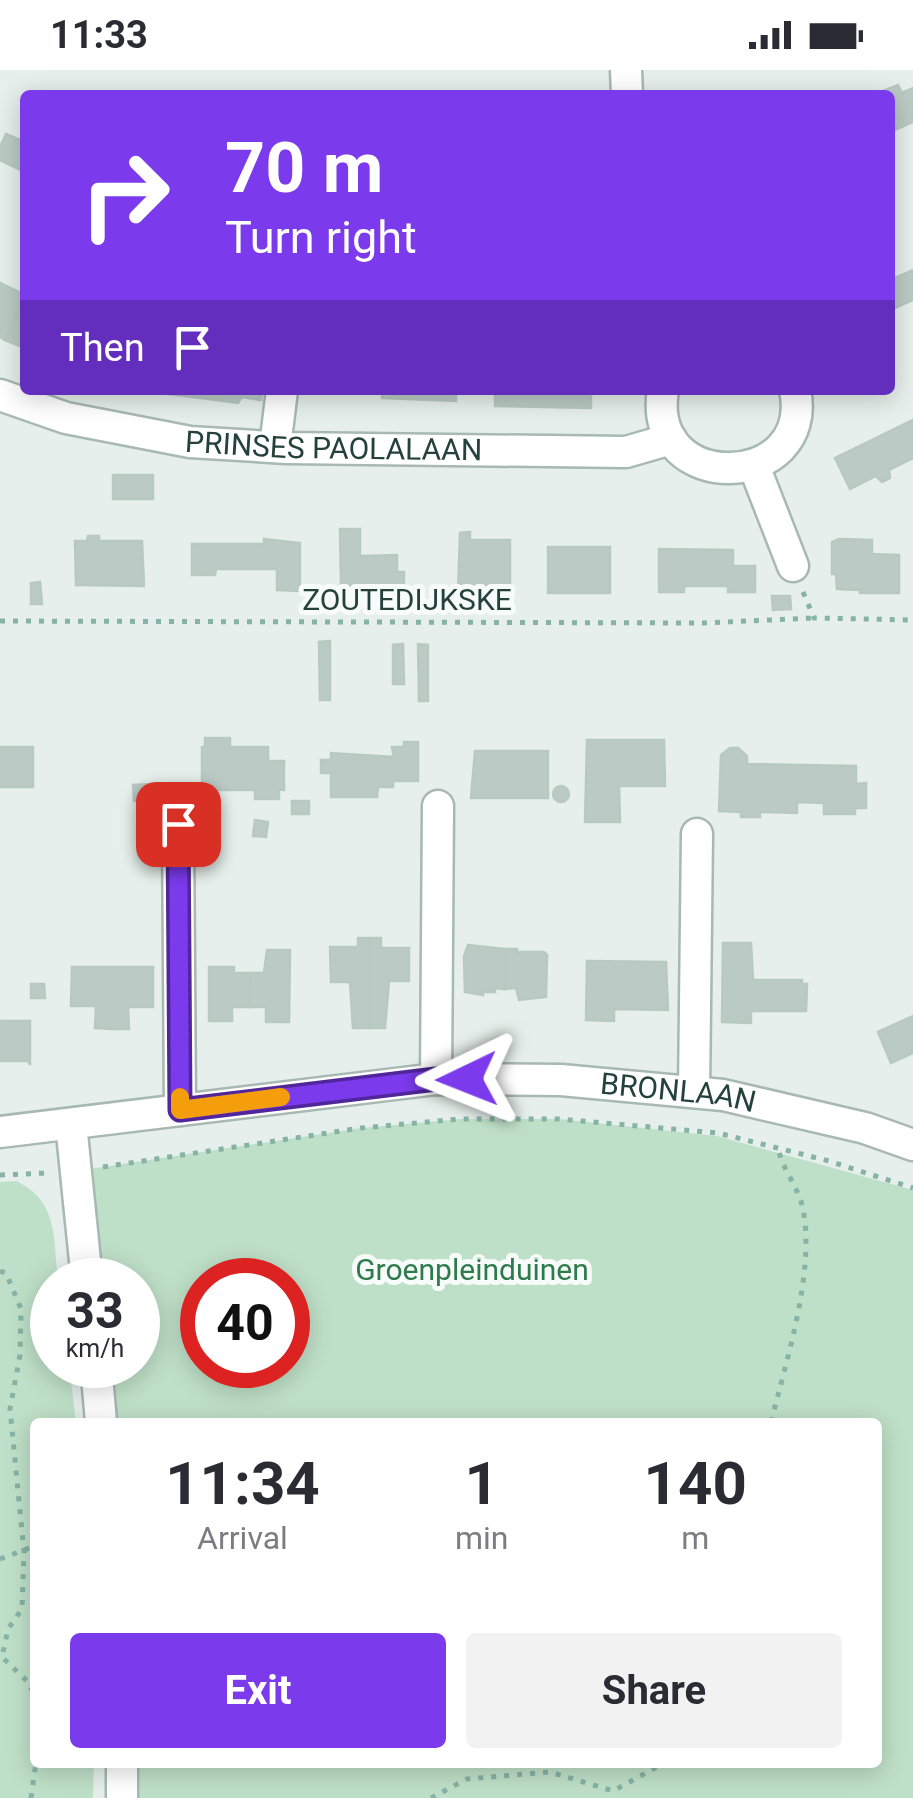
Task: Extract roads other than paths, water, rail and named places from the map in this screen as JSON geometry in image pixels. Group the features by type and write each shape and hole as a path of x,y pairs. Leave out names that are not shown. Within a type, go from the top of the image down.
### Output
{"street":[{"name":"PRINSES PAOLALAAN","path":"0,395 66,418 190,442 275,447 626,452 672,439"},
{"path":"275,447 281,395"},
{"path":"663,395 662,418 672,439 687,456 708,467 731,470 754,466 772,455 787,438 796,418 796,395"},
{"path":"754,466 793,566"},
{"path":"436,1079 438,806"},
{"path":"178,824 180,1110"},
{"path":"694,1092 697,834"},
{"name":"BRONLAAN","path":"0,1132 436,1079 561,1080 724,1095 866,1128 913,1145"},
{"path":"866,1128 913,1120"},
{"path":"71,1124 85,1258"},
{"path":"98,1388 101,1418"},
{"path":"122,1768 122,1798"}],"park label":[{"name":"Groenpleinduinen","path":"472,1270"}]}
